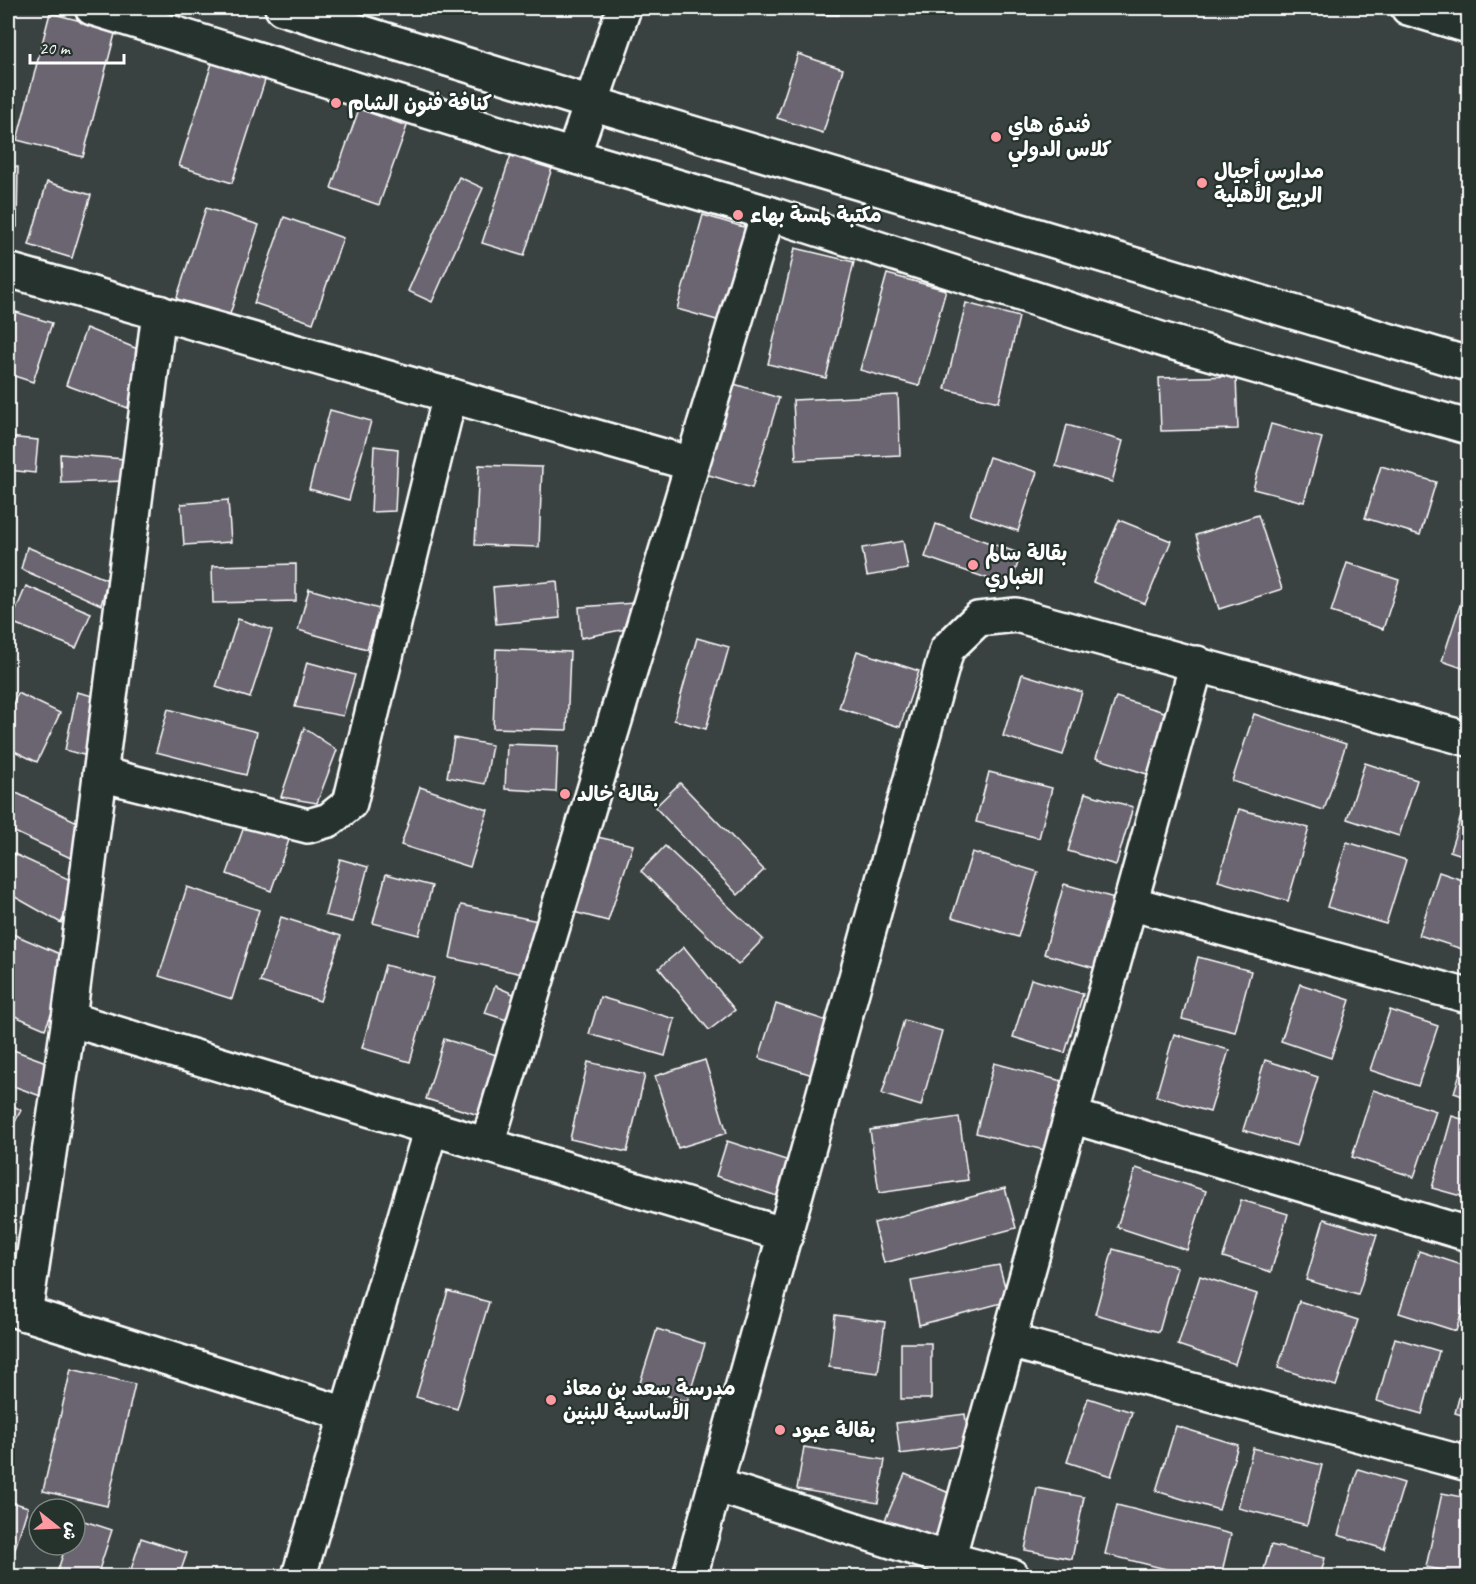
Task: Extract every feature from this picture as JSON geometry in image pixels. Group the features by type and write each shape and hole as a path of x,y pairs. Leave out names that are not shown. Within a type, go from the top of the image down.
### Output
{"street":[{"path":"92,8 573,156 768,213 1167,342 1468,427"},
{"path":"282,8 591,103 1468,364"},
{"path":"573,156 624,8"},
{"path":"1408,8 1468,26"},
{"path":"487,1145 768,213"},
{"path":"8,270 692,464"},
{"path":"159,312 69,1019 16,1311 346,1414"},
{"path":"100,774 308,826 329,820 350,803 450,395"},
{"path":"690,1576 947,649 978,618 1016,615 1468,739"},
{"path":"948,1559 1197,663"},
{"path":"1130,903 1468,996"},
{"path":"69,1019 786,1235"},
{"path":"1071,1116 1468,1234"},
{"path":"299,1576 431,1128"},
{"path":"1009,1341 1468,1464"},
{"path":"716,1485 948,1559 1012,1576"}],"building":[{"path":"749,8 840,8 839,15 749,13"},
{"path":"50,13 116,30 83,157 17,140"},
{"path":"215,54 268,71 232,183 179,166"},
{"path":"798,54 843,69 823,133 777,118"},
{"path":"359,109 407,126 379,205 331,188"},
{"path":"512,152 553,165 524,256 482,243"},
{"path":"8,167 18,167 17,227 8,227"},
{"path":"459,177 483,188 432,302 408,291"},
{"path":"47,182 91,195 72,258 29,245"},
{"path":"206,208 259,225 229,317 176,300"},
{"path":"703,215 750,229 724,322 677,309"},
{"path":"284,217 343,238 313,323 254,303"},
{"path":"795,248 854,262 826,378 768,364"},
{"path":"887,274 946,290 919,386 860,370"},
{"path":"966,303 1019,317 999,402 945,389"},
{"path":"16,312 52,323 33,382 8,374 8,337"},
{"path":"86,328 140,350 128,408 66,385"},
{"path":"1236,376 1238,429 1161,431 1159,378"},
{"path":"728,382 779,398 752,488 699,472"},
{"path":"898,395 900,455 796,460 793,400"},
{"path":"330,410 371,421 349,500 309,489"},
{"path":"1271,424 1322,438 1304,502 1253,489"},
{"path":"1067,425 1123,441 1112,482 1056,466"},
{"path":"8,437 38,440 35,473 8,470"},
{"path":"374,446 398,449 395,511 371,512"},
{"path":"60,454 125,459 127,481 61,483"},
{"path":"989,457 1037,472 1018,531 970,515"},
{"path":"479,465 542,467 539,547 475,545"},
{"path":"1381,466 1436,482 1420,535 1365,518"},
{"path":"228,500 231,542 184,545 181,504"},
{"path":"1258,515 1282,589 1219,609 1196,535"},
{"path":"1119,520 1171,541 1145,604 1093,582"},
{"path":"936,524 1021,554 1010,586 925,557"},
{"path":"903,541 908,569 867,576 862,548"},
{"path":"27,547 108,580 101,605 21,569"},
{"path":"1347,563 1399,580 1383,629 1331,612"},
{"path":"296,564 296,601 213,603 212,566"},
{"path":"557,581 560,618 496,624 493,587"},
{"path":"26,586 91,613 76,648 11,622"},
{"path":"309,589 379,609 367,649 298,630"},
{"path":"1463,596 1468,598 1468,670 1442,661"},
{"path":"634,603 636,627 581,638 579,607"},
{"path":"238,619 272,630 250,698 216,687"},
{"path":"697,638 729,647 706,729 674,720"},
{"path":"496,649 570,652 567,730 493,728"},
{"path":"857,651 919,671 900,727 839,708"},
{"path":"307,662 355,675 343,716 295,707"},
{"path":"1022,674 1082,692 1063,755 1003,736"},
{"path":"77,692 101,698 91,757 65,750"},
{"path":"18,693 60,713 37,762 8,748 8,714"},
{"path":"1116,697 1167,713 1147,774 1096,758"},
{"path":"168,709 257,732 246,775 156,752"},
{"path":"1254,714 1346,744 1324,810 1232,781"},
{"path":"304,728 337,750 317,803 281,797"},
{"path":"454,738 492,745 485,784 447,777"},
{"path":"507,744 558,746 556,792 505,789"},
{"path":"1365,763 1417,780 1399,836 1347,819"},
{"path":"989,772 1052,788 1039,838 976,822"},
{"path":"680,783 764,870 738,895 655,807"},
{"path":"420,787 488,810 470,867 401,845"},
{"path":"8,789 88,827 73,859 8,829"},
{"path":"1085,793 1133,807 1116,865 1068,851"},
{"path":"1468,794 1468,857 1450,851"},
{"path":"1239,809 1309,828 1288,901 1218,881"},
{"path":"245,824 289,840 271,891 227,874"},
{"path":"593,836 633,845 608,921 566,910"},
{"path":"1347,842 1406,860 1386,924 1327,907"},
{"path":"665,846 763,939 738,965 641,871"},
{"path":"8,851 79,884 61,923 8,893"},
{"path":"972,852 1038,872 1018,937 952,917"},
{"path":"340,859 368,867 353,922 325,915"},
{"path":"1439,872 1468,882 1468,951 1419,935"},
{"path":"386,874 432,886 419,935 373,923"},
{"path":"1064,884 1118,899 1098,969 1044,954"},
{"path":"187,887 259,910 232,999 159,976"},
{"path":"461,905 543,922 531,976 450,958"},
{"path":"281,917 341,936 320,1001 260,982"},
{"path":"8,932 74,960 45,1029 8,1013"},
{"path":"684,947 735,1010 709,1030 659,968"},
{"path":"1198,957 1251,971 1235,1032 1182,1019"},
{"path":"385,965 434,978 410,1062 362,1048"},
{"path":"1031,979 1083,994 1065,1053 1013,1037"},
{"path":"1300,984 1350,1000 1331,1058 1281,1041"},
{"path":"495,986 520,997 516,1023 485,1013"},
{"path":"600,997 675,1019 665,1056 589,1034"},
{"path":"776,1004 842,1026 825,1079 759,1058"},
{"path":"1390,1010 1438,1026 1418,1086 1370,1070"},
{"path":"904,1020 942,1031 921,1106 882,1094"},
{"path":"1174,1034 1229,1050 1210,1112 1156,1096"},
{"path":"444,1039 500,1056 482,1116 426,1099"},
{"path":"1468,1046 1468,1098 1454,1093"},
{"path":"8,1048 54,1065 43,1097 8,1084"},
{"path":"705,1060 727,1133 678,1148 655,1076"},
{"path":"1265,1060 1318,1077 1297,1146 1243,1130"},
{"path":"588,1062 645,1075 627,1152 570,1139"},
{"path":"994,1063 1062,1081 1044,1150 976,1133"},
{"path":"1373,1090 1436,1111 1414,1177 1352,1157"},
{"path":"8,1103 21,1110 8,1136"},
{"path":"1452,1116 1468,1121 1468,1198 1432,1188"},
{"path":"959,1117 968,1180 879,1193 870,1130"},
{"path":"727,1141 792,1162 780,1197 716,1176"},
{"path":"1136,1168 1206,1191 1187,1250 1117,1227"},
{"path":"1005,1188 1016,1228 884,1263 874,1223"},
{"path":"1241,1200 1288,1214 1271,1272 1223,1257"},
{"path":"1324,1219 1377,1235 1358,1295 1306,1280"},
{"path":"1113,1249 1177,1267 1159,1332 1095,1314"},
{"path":"1419,1251 1468,1267 1468,1292 1456,1331 1399,1313"},
{"path":"999,1265 1009,1301 919,1325 911,1281"},
{"path":"1200,1276 1257,1294 1235,1364 1178,1345"},
{"path":"448,1291 489,1302 457,1409 416,1397"},
{"path":"1299,1301 1358,1320 1336,1386 1278,1368"},
{"path":"835,1315 885,1322 878,1373 829,1367"},
{"path":"657,1329 705,1344 687,1402 639,1386"},
{"path":"1395,1338 1439,1351 1422,1414 1377,1401"},
{"path":"901,1343 931,1343 931,1399 901,1399"},
{"path":"1468,1364 1468,1417 1455,1413"},
{"path":"71,1369 135,1384 107,1506 87,1501 87,1497 69,1497 43,1491"},
{"path":"1088,1398 1132,1412 1111,1476 1067,1462"},
{"path":"965,1414 969,1445 900,1454 896,1423"},
{"path":"1176,1426 1238,1445 1219,1510 1156,1491"},
{"path":"804,1447 885,1460 878,1503 797,1489"},
{"path":"1253,1448 1322,1465 1307,1525 1238,1508"},
{"path":"1358,1469 1404,1483 1384,1549 1338,1535"},
{"path":"905,1474 956,1496 934,1547 883,1525"},
{"path":"1037,1488 1084,1497 1072,1559 1025,1550"},
{"path":"1442,1493 1468,1498 1468,1576 1426,1567"},
{"path":"8,1501 27,1507 27,1510 8,1571"},
{"path":"1117,1505 1231,1534 1221,1576 1194,1576 1105,1554"},
{"path":"87,1522 112,1530 97,1576 56,1576 62,1557 87,1557"},
{"path":"141,1538 187,1553 179,1576 129,1576"},
{"path":"1271,1545 1325,1558 1320,1576 1262,1576"}],"place":[{"name":"كنافة فنون الشام","path":"336,103"},
{"name":"فندق هاي كلاس الدولي","path":"996,137"},
{"name":"مدارس أجيال الربيع الأهلية","path":"1202,183"},
{"name":"مكتبة لمسة بهاء","path":"738,215"},
{"name":"بقالة سالم الغباري","path":"973,565"},
{"name":"بقالة خالد","path":"565,794"},
{"name":"مدرسة سعد بن معاذ الأساسية للبنين","path":"551,1400"},
{"name":"بقالة عبود","path":"780,1430"}]}
